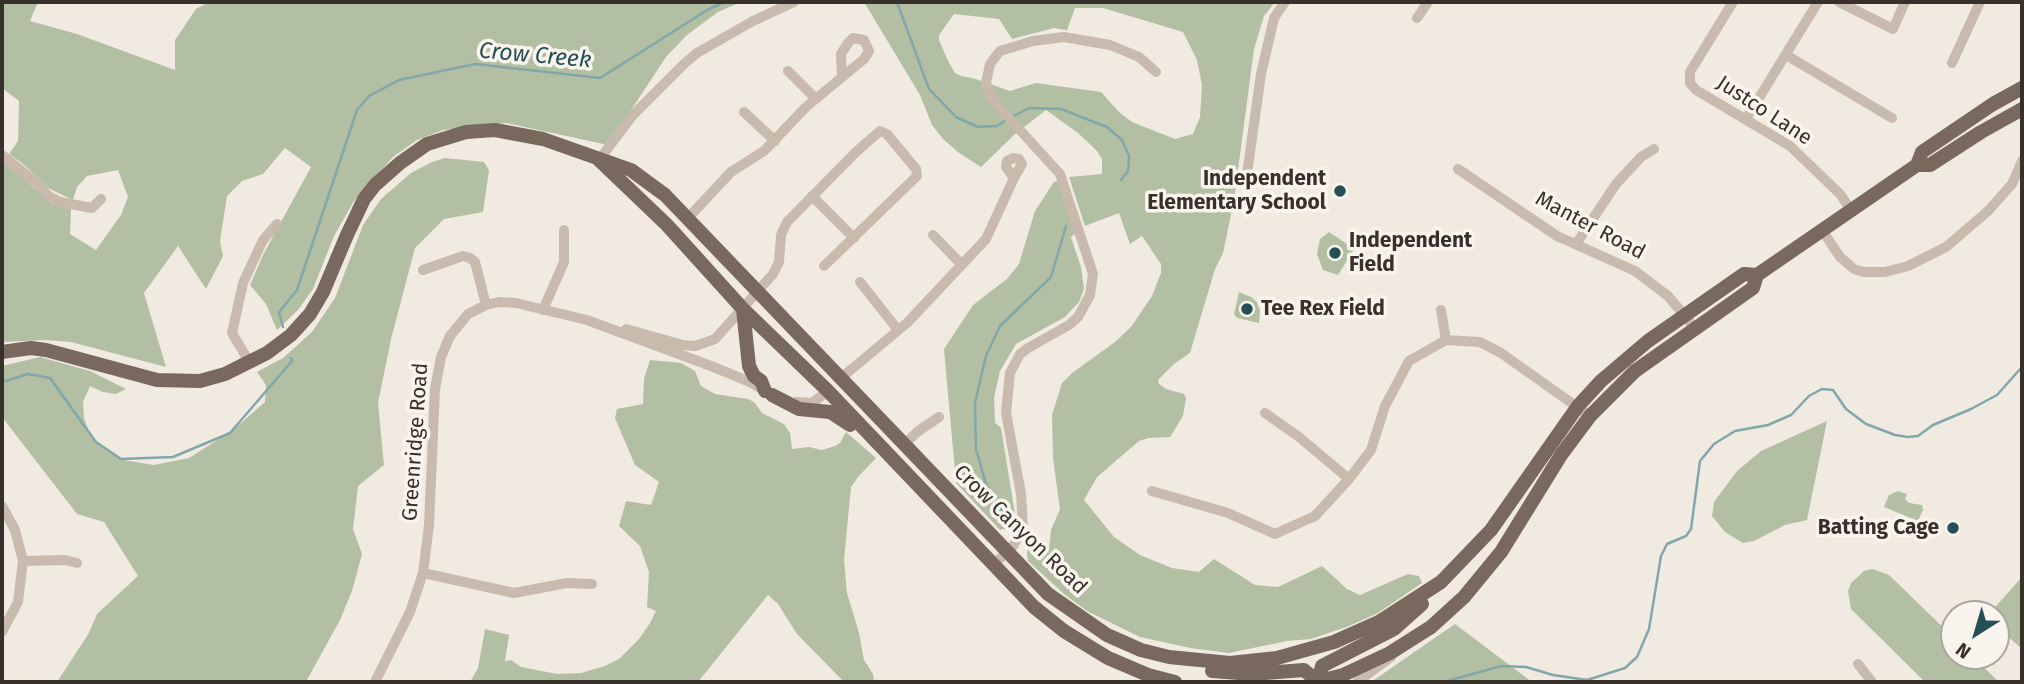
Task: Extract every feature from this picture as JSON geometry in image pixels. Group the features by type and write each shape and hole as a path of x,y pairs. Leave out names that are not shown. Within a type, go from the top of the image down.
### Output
{"main road":[{"name":"Crow Canyon Road","path":"2,352 31,348 140,377 167,381 200,381 225,374 250,363 291,335 310,313 323,292 364,199 387,173 427,144 466,132 495,130 543,139 599,160 613,162 648,180 688,218 1048,594 1085,621 1125,644 1169,657 1230,663 1277,658 1334,642 1368,627 1404,608 1441,582 1491,530 1578,406 1627,357 1744,274 1756,275 1852,210 1917,165 1922,152 2022,88"},
{"name":"Crow Canyon Road","path":"1917,165 1930,165 2022,109"},
{"name":"Crow Canyon Road","path":"599,160 667,225 743,309 828,391 1034,607 1084,646 1131,669 1175,682"},
{"path":"624,184 649,199 672,218 688,218 686,228 689,238 704,255 706,267"},
{"name":"Crow Canyon Road","path":"1317,682 1367,665 1412,640 1448,611 1476,584 1501,552 1561,455 1590,416 1635,370 1753,288 1756,275"},
{"path":"743,309 749,366 768,393 799,409 830,412 839,416 879,446"},
{"path":"828,391 841,378"},
{"path":"1169,657 1186,666 1217,672 1252,674 1304,670 1317,682 1322,666 1394,629 1421,605 1441,582"}],"street":[{"path":"599,160 633,115 697,53 753,21 794,2"},
{"path":"1245,181 1261,74 1274,18 1285,2"},
{"path":"1417,18 1428,2"},
{"name":"Justco Lane","path":"1733,2 1688,78 1696,89 1797,152 1840,194 1852,210"},
{"path":"1746,119 1818,2"},
{"path":"1839,2 1893,29 1905,2"},
{"path":"1952,63 1980,2"},
{"path":"993,565 1019,539 1023,528 1021,494 1006,413 1010,373 1020,354 1069,326 1078,317 1090,295 1093,274 1060,174 990,94 986,83 990,64 1000,51 1033,41 1064,37 1110,45 1139,57 1156,72"},
{"path":"1786,55 1892,118"},
{"path":"788,71 816,99"},
{"path":"688,218 731,172 754,159 775,141 842,76"},
{"path":"744,112 775,141"},
{"path":"617,330 627,329 683,345 695,346 715,339 775,270 779,262 783,228 833,173 880,131 887,134 916,169 917,176 824,265"},
{"path":"1576,244 1616,184 1641,157 1654,149"},
{"path":"2,155 39,185 48,196 60,202 92,208 101,199"},
{"path":"1822,230 1840,257 1854,269 1885,272 1908,266 1946,247 1989,211 2012,184 2022,161"},
{"name":"Manter Road","path":"1458,169 1557,236 1635,271 1668,296 1695,327"},
{"path":"841,378 898,330 986,239 1014,178"},
{"path":"812,197 855,238"},
{"path":"250,363 232,333 243,283 263,240 276,225"},
{"path":"543,310 564,262 564,230"},
{"path":"933,235 962,265"},
{"path":"422,270 463,256 470,258 475,262 486,305 499,302 516,303 617,330 732,374 768,393 804,404 819,399 828,391"},
{"path":"860,282 898,330"},
{"name":"Greenridge Road","path":"375,682 411,612 423,573 429,525 435,389 441,357 450,336 460,322 468,314 486,305"},
{"path":"1441,310 1446,340"},
{"path":"1152,491 1228,513 1275,534 1315,516 1371,450 1385,407 1409,361 1446,340 1480,342 1490,347 1590,416"},
{"path":"1265,413 1299,437 1349,479"},
{"path":"904,445 939,417"},
{"path":"2,506 15,530 23,561 18,602 2,632"},
{"path":"23,561 65,560 77,563"},
{"path":"423,573 514,593 567,583 592,584"},
{"path":"1357,682 1412,640"},
{"path":"1858,664 1872,682"}],"green space":[{"path":"2,2 38,2 30,21 77,34 175,70 175,40 196,9 209,2 741,2 718,12 687,35 666,57 608,145 506,123 443,130 417,140 393,157 354,201 334,236 313,289 298,310 277,330 266,304 250,285 263,255 311,167 285,148 263,174 242,181 227,196 220,241 223,256 206,289 178,246 144,293 166,367 71,342 2,342 2,159 52,204 71,209 70,234 96,250 121,215 128,197 118,170 87,176 77,187 73,200 50,189 9,154 18,141 19,101 2,88"},
{"path":"864,2 1275,2 1264,16 1254,49 1234,200 1223,253 1215,269 1190,353 1158,380 1166,389 1184,394 1186,398 1183,416 1170,437 1139,441 1097,477 1084,500 1114,537 1140,555 1172,568 1199,572 1214,559 1255,585 1278,587 1322,566 1347,589 1360,595 1408,574 1419,576 1422,583 1378,613 1349,626 1311,639 1229,653 1140,637 1087,611 1028,561 1028,547 1045,554 1049,549 1051,530 1060,509 1053,459 1052,415 1062,383 1131,327 1152,296 1161,273 1161,264 1142,236 1130,244 1119,213 1085,226 1069,177 1102,174 1102,159 1078,133 1046,110 1015,134 981,167 943,139 932,125 920,95","holes":["1075,8 1103,8 1183,32 1197,60 1202,85 1200,117 1193,134 1175,139 1132,122 1101,92 1036,83 1010,91 961,76 955,73 939,40 939,35 954,14 999,19 1012,39 1054,28 1067,30"]},
{"path":"445,158 484,162 489,170 483,212 444,219 415,248 391,339 378,403 384,465 358,486 353,529 362,554 352,591 340,620 308,678 305,682 57,682 89,633 97,614 138,576 104,522 77,514 2,417 2,366 40,357 90,371 126,389 116,394 90,386 83,402 84,418 90,435 97,443 123,460 154,465 189,458 233,430 265,402 266,385 257,372 283,358 312,332 335,298 363,225 381,199 411,173"},
{"path":"1058,181 1076,233 1071,237 1081,267 1084,289 1079,302 1065,317 1016,344 1000,371 994,398 995,423 1001,428 1016,520 1012,527 1000,530 956,483 944,349 973,305 1007,279 1019,264 1035,211 1054,182"},
{"name":"Independent Field","path":"1329,232 1353,248 1338,275 1323,270 1317,254 1320,239"},
{"name":"Tee Rex Field","path":"1239,292 1257,302 1260,311 1259,323 1237,318 1234,314"},
{"path":"650,360 681,363 695,371 701,386 715,394 754,402 762,413 784,424 790,433 792,449 809,447 822,450 835,446 846,432 876,458 851,487 844,560 847,593 864,660 873,674 874,682 844,682 797,634 778,604 768,595 698,682 470,682 478,668 485,629 509,635 505,661 511,660 521,667 557,674 581,673 619,659 639,639 650,623 656,611 647,607 649,572 640,546 619,526 626,501 651,505 659,482 635,465 615,418 617,409 643,404 644,379"},
{"path":"1827,421 1807,520 1785,525 1754,541 1743,543 1725,532 1712,516 1714,502 1737,471 1761,451"},
{"path":"1898,491 1907,494 1905,499 1909,503 1922,505 1923,510 1918,521 1884,507 1889,495"},
{"path":"1873,569 1889,575 1940,624 1940,670 1987,670 1999,682 1925,682 1851,609 1848,591 1851,583 1864,571"},
{"path":"2022,577 2022,649 2010,638 2010,600 2001,600"},
{"path":"1455,624 1532,682 1371,682 1400,662"}],"waterway":[{"name":"Crow Creek","path":"283,327 279,312 297,290 357,110 369,96 399,80 475,64 600,78 709,9 725,2"},
{"name":"Crow Creek","path":"897,2 929,89 956,117 978,127 997,126 1006,120"},
{"name":"Crow Creek","path":"1012,117 1029,108 1061,109 1107,127 1122,140 1129,156 1128,171 1121,180"},
{"name":"Crow Creek","path":"1006,518 986,484 976,449 975,403 986,356 1000,326 1051,277 1066,226"},
{"name":"Crow Creek","path":"2,382 28,374 50,378 96,442 121,459 173,457 230,433 292,361 291,358"},
{"name":"Crow Creek","path":"1444,682 1501,666 1526,667 1553,675 1587,680 1625,668 1637,657 1649,629 1661,556 1667,544 1686,536 1691,529 1700,461 1714,444 1735,431 1768,425 1791,415 1809,396 1822,389 1833,390 1846,409 1866,424 1895,435 1918,436 1933,425 1997,395 2022,367"}],"place":[{"name":"Independent Elementary School","path":"1340,191"},
{"name":"Independent Field","path":"1335,253"},
{"name":"Tee Rex Field","path":"1247,309"},
{"name":"Batting Cage","path":"1953,528"}]}
